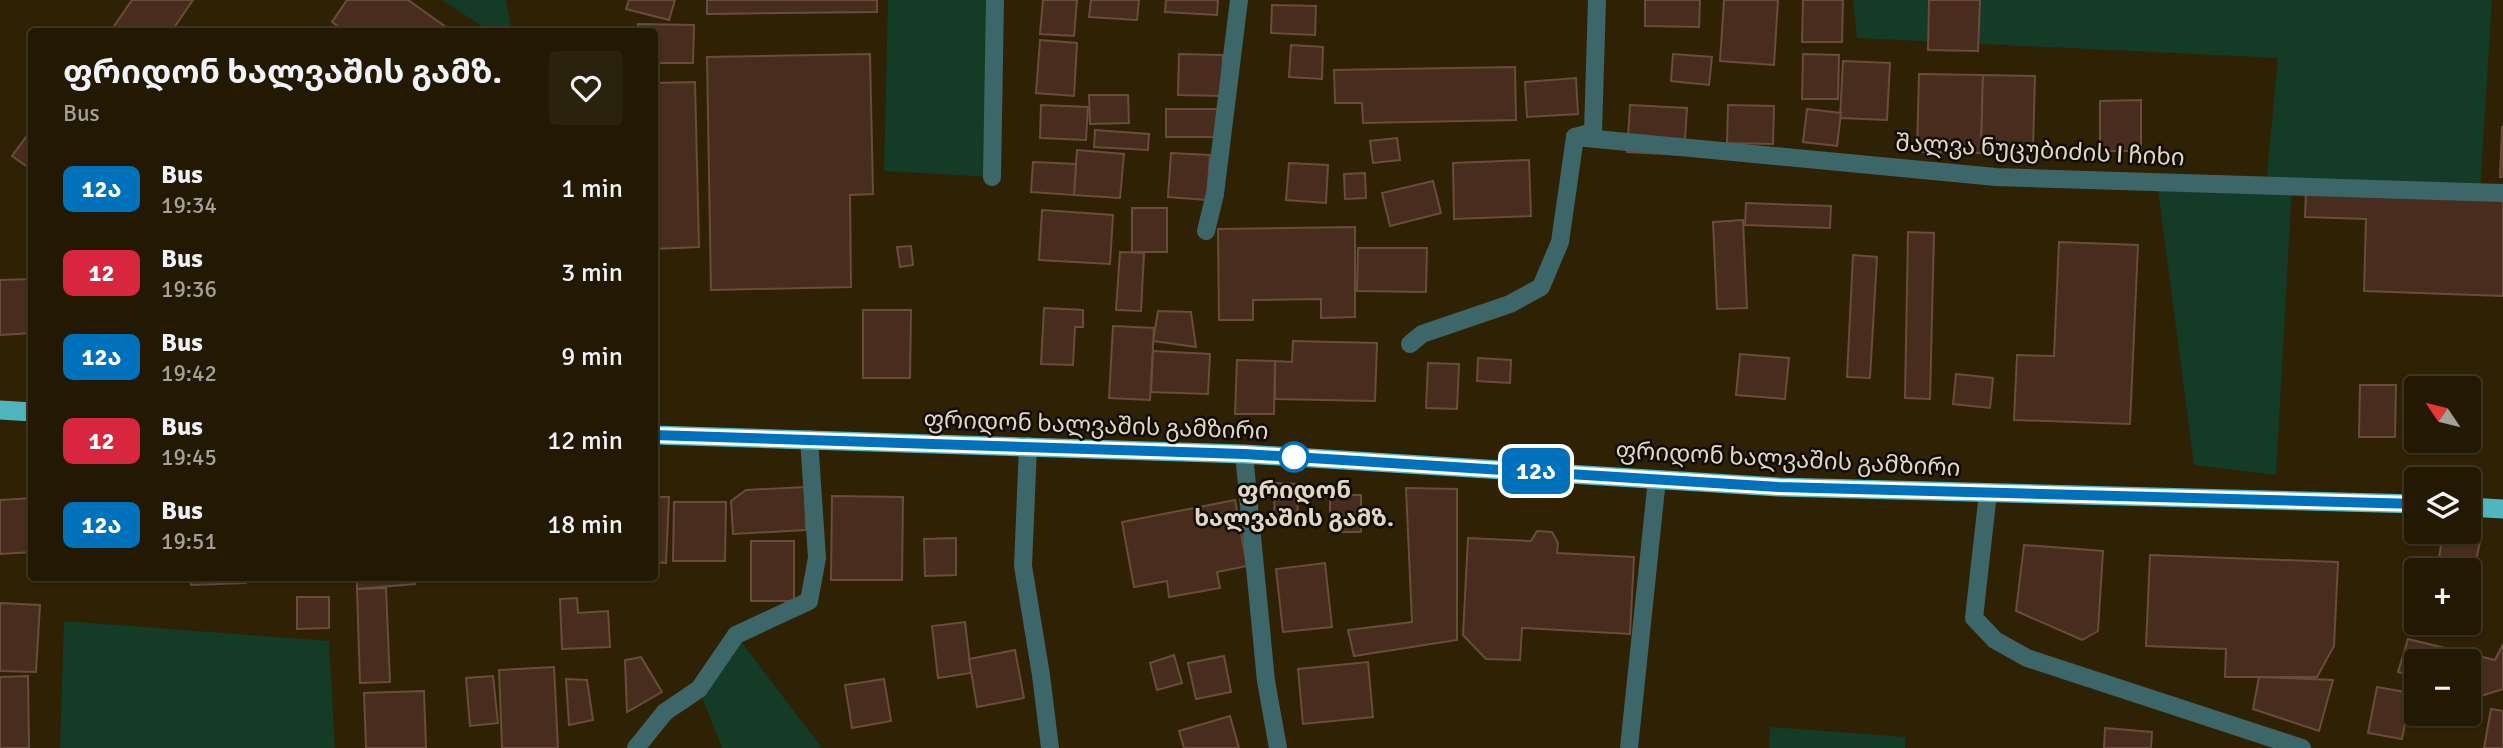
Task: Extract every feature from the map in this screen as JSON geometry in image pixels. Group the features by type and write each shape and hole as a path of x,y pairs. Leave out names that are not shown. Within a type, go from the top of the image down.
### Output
{"highway":[{"path":"0,411 28,412"},
{"name":"ფრიდონ ხალვაშის გამზირი","path":"658,435 1244,454 1779,487 2404,504"},
{"path":"2481,508 2503,509"}],"street":[{"path":"992,177 995,0"},
{"path":"1206,231 1215,194 1239,0"},
{"path":"1410,344 1422,334 1510,304 1541,287 1560,243 1575,137 1593,132 1597,0"},
{"name":"შალვა ნუცუბიძის I ჩიხი","path":"1575,137 1996,177 2503,193"},
{"path":"636,748 665,712 699,689 736,635 809,601 817,558 809,439"},
{"path":"1028,446 1023,566 1041,675 1049,748"},
{"path":"1244,454 1266,681 1278,748"},
{"path":"1629,748 1657,479"},
{"path":"1988,493 1974,618 1995,640 2027,658 2302,748"}],"green space":[{"path":"442,0 506,0 511,28 484,28"},
{"path":"888,0 995,0 992,177 884,171"},
{"path":"1853,0 2492,0 2480,192 2292,186 2276,475 2194,465 2157,182 2266,185 2278,58 1857,38"},
{"path":"64,621 329,641 335,748 60,748"},
{"path":"736,635 822,748 722,748 699,689"},
{"path":"1770,727 1906,737 1905,748 1769,748"}],"building":[{"path":"132,0 193,0 174,28 113,28"},
{"path":"347,0 408,0 447,28 340,28 332,22"},
{"path":"629,0 675,0 669,20 626,9"},
{"path":"707,0 877,0 877,12 707,14"},
{"path":"1043,0 1077,0 1074,36 1040,34"},
{"path":"1091,0 1139,0 1137,20 1089,17"},
{"path":"1166,0 1218,0 1217,15 1165,12"},
{"path":"1645,0 1700,0 1699,27 1645,26"},
{"path":"1724,0 1778,0 1774,65 1720,61"},
{"path":"1803,0 1843,0 1842,42 1802,42"},
{"path":"1929,0 1980,0 1978,51 1928,50"},
{"path":"1272,5 1316,6 1315,35 1271,33"},
{"path":"638,24 694,25 693,63 658,63 658,28 638,28"},
{"path":"1040,40 1077,43 1074,96 1036,93"},
{"path":"1291,45 1323,47 1322,79 1289,77"},
{"path":"870,54 873,194 850,195 851,287 711,290 707,57"},
{"path":"1179,54 1223,55 1222,96 1178,95"},
{"path":"1673,54 1712,57 1709,85 1671,81"},
{"path":"1803,54 1839,55 1838,99 1802,99"},
{"path":"1843,61 1890,63 1887,120 1840,118"},
{"path":"1515,67 1516,120 1363,123 1362,103 1335,103 1334,70"},
{"path":"1919,74 1983,75 1981,153 1917,152"},
{"path":"1983,75 2035,76 2033,148 1981,147"},
{"path":"1576,78 1578,114 1527,117 1525,82"},
{"path":"695,82 699,247 658,249 658,83"},
{"path":"1089,95 1128,95 1129,123 1090,124"},
{"path":"2141,100 2141,151 2100,151 2100,101"},
{"path":"1041,105 1088,107 1086,140 1040,138"},
{"path":"1630,105 1687,108 1684,155 1627,152"},
{"path":"1728,105 1774,106 1773,144 1727,143"},
{"path":"1166,109 1219,109 1219,137 1166,137"},
{"path":"1807,109 1841,113 1837,146 1803,142"},
{"path":"2502,127 2503,177 2500,177"},
{"path":"1095,130 1149,134 1148,150 1094,147"},
{"path":"28,134 28,167 12,156"},
{"path":"1397,138 1400,160 1373,163 1370,141"},
{"path":"1077,150 1124,154 1120,198 1074,195"},
{"path":"1171,153 1210,155 1207,200 1168,197"},
{"path":"1529,160 1531,216 1454,219 1453,163"},
{"path":"1033,162 1076,164 1074,195 1031,192"},
{"path":"1289,163 1328,165 1326,203 1286,200"},
{"path":"1365,173 1366,198 1345,199 1344,174"},
{"path":"1433,181 1441,213 1390,226 1382,193"},
{"path":"2306,190 2503,197 2503,296 2364,291 2366,219 2305,217"},
{"path":"1746,203 1831,206 1830,228 1745,225"},
{"path":"1132,208 1167,208 1167,252 1132,252"},
{"path":"1042,210 1113,215 1110,264 1039,260"},
{"path":"1743,220 1747,308 1717,309 1713,222"},
{"path":"1355,227 1355,317 1321,318 1321,299 1253,300 1253,320 1219,320 1218,229"},
{"path":"1908,232 1934,233 1930,399 1905,398"},
{"path":"2059,242 2138,245 2130,424 2014,420 2017,355 2054,356"},
{"path":"911,246 913,265 900,267 897,247"},
{"path":"1358,248 1427,248 1426,292 1357,291"},
{"path":"1120,252 1144,253 1141,311 1116,310"},
{"path":"1853,255 1877,257 1870,378 1847,377"},
{"path":"28,279 28,333 0,335 0,280"},
{"path":"1044,308 1083,310 1083,327 1075,327 1073,365 1041,364"},
{"path":"863,310 911,310 910,378 863,378"},
{"path":"1158,311 1191,312 1196,347 1153,341"},
{"path":"1113,326 1154,328 1150,400 1109,398"},
{"path":"1293,341 1377,343 1375,401 1275,399 1275,361 1292,362"},
{"path":"1153,351 1210,354 1208,394 1151,392"},
{"path":"1740,354 1789,358 1785,399 1736,395"},
{"path":"1478,358 1511,360 1510,383 1477,381"},
{"path":"1237,360 1275,361 1274,414 1235,414"},
{"path":"1428,363 1459,364 1457,409 1426,408"},
{"path":"1956,374 1993,378 1990,408 1953,404"},
{"path":"2360,385 2396,385 2395,437 2359,437"},
{"path":"1275,483 1299,484 1297,517 1274,516"},
{"path":"805,487 806,530 733,534 731,501 746,490"},
{"path":"1406,488 1457,489 1457,640 1354,656 1348,630 1412,622"},
{"path":"1330,495 1361,495 1361,532 1330,532"},
{"path":"832,496 903,497 902,580 831,580"},
{"path":"658,497 669,497 666,563 658,562"},
{"path":"28,498 28,552 0,554 0,500"},
{"path":"1235,500 1247,566 1217,572 1220,588 1169,597 1167,581 1134,587 1122,522"},
{"path":"674,502 726,502 725,561 673,561"},
{"path":"1537,531 1552,532 1558,543 1557,553 1634,557 1630,634 1522,628 1520,660 1486,659 1463,635 1468,538 1531,541"},
{"path":"956,538 956,575 925,576 924,539"},
{"path":"751,541 794,541 794,601 751,601"},
{"path":"2441,544 2480,544 2476,558 2439,558"},
{"path":"2024,545 2103,551 2098,631 2082,640 2016,611"},
{"path":"2150,555 2338,562 2334,646 2317,677 2225,677 2226,649 2146,646"},
{"path":"1325,563 1332,627 1283,632 1276,569"},
{"path":"190,581 246,581 246,583 191,585"},
{"path":"357,581 414,581 415,584 357,589"},
{"path":"386,588 390,682 360,683 357,589"},
{"path":"297,597 329,597 329,628 297,629"},
{"path":"577,598 578,613 608,611 610,647 562,649 560,599"},
{"path":"0,603 40,605 36,672 0,671"},
{"path":"965,622 971,673 938,678 932,626"},
{"path":"2408,639 2449,649 2405,649"},
{"path":"2503,644 2503,689 2481,696 2481,657 2495,660"},
{"path":"1015,650 1024,698 977,707 969,659"},
{"path":"2404,652 2404,674 2398,672"},
{"path":"1174,655 1182,683 1157,690 1150,663"},
{"path":"1224,656 1231,692 1196,699 1188,663"},
{"path":"641,657 662,692 627,712 625,660"},
{"path":"1368,662 1373,717 1303,724 1298,669"},
{"path":"554,667 558,748 502,748 499,670"},
{"path":"28,676 29,748 0,748 0,677"},
{"path":"493,676 498,723 470,726 466,678"},
{"path":"2259,677 2333,680 2319,731 2253,709"},
{"path":"566,679 587,680 593,720 569,725"},
{"path":"884,679 891,721 852,728 845,685"},
{"path":"2377,687 2404,692 2402,739 2368,733"},
{"path":"424,691 426,748 366,748 364,693"},
{"path":"2491,709 2503,711 2503,748 2484,748"},
{"path":"1230,716 1239,748 1184,748 1179,731"},
{"path":"2105,728 2152,732 2151,748 2104,748"}],"bus line":[{"name":"12ა","path":"658,435 1244,454 1779,487 2404,503"}],"place":[{"name":"ფრიდონ ხალვაშის გამზ.","path":"1294,457"}]}
